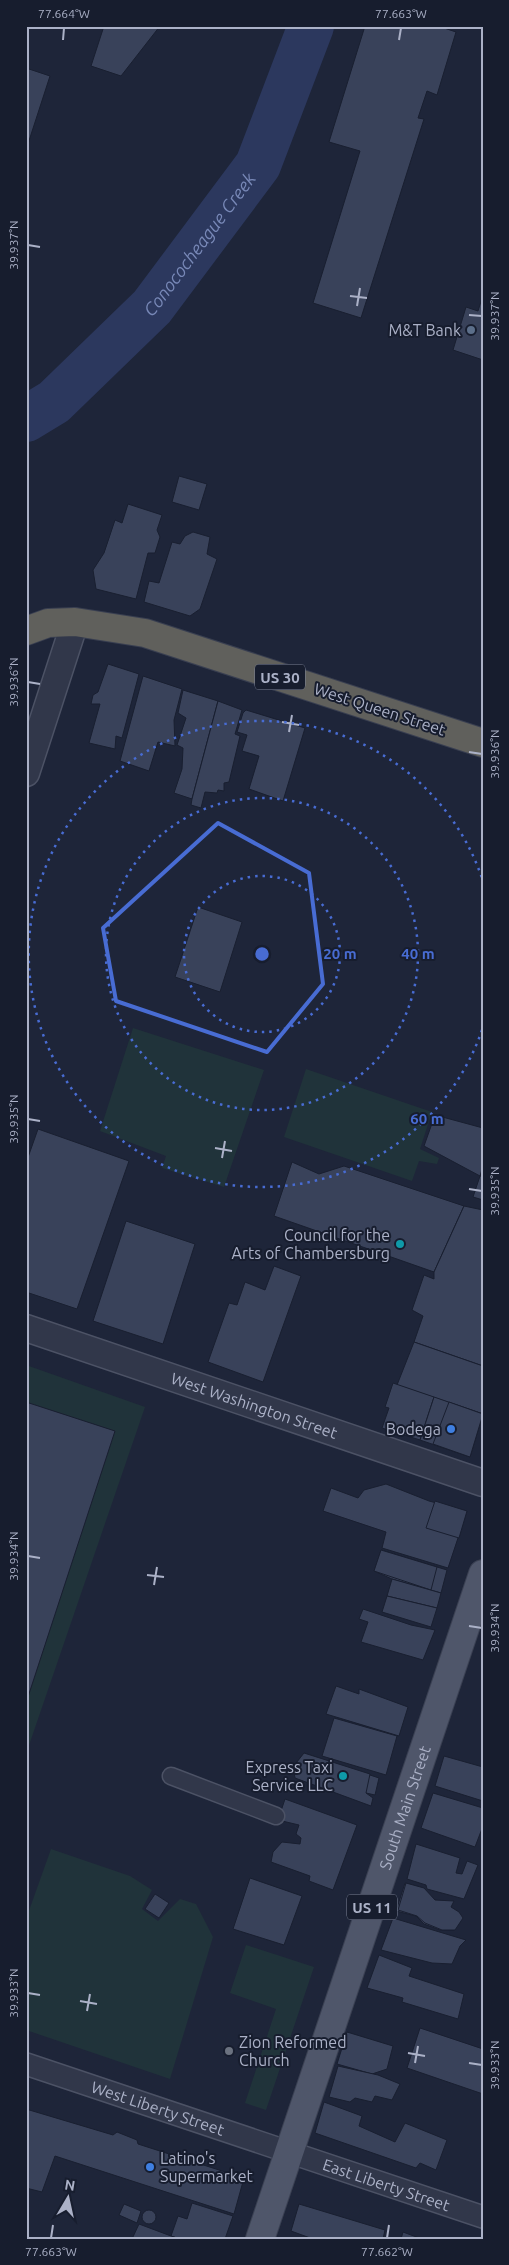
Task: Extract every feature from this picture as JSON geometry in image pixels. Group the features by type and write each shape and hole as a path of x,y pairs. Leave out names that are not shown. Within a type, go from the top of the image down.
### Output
{"highway":[{"name":"US 30","path":"26,631 48,623 75,622"},
{"name":"West Queen Street","path":"75,622 145,633 483,743"}],"main road":[{"name":"South Main Street","path":"260,2239 483,1574"}],"street":[{"path":"26,773 75,622"},
{"name":"West Washington Street","path":"26,1328 483,1483"},
{"path":"171,1776 276,1816"},
{"name":"West Liberty Street","path":"26,2064 289,2152"},
{"name":"East Liberty Street","path":"289,2152 483,2217"}],"highlighted area":[{"path":"218,823 309,873 323,984 267,1052 116,1001 103,928"}],"shaded area":[{"path":"133,1028 264,1070 224,1187 162,1168 166,1156 100,1131"},
{"path":"306,1069 432,1112 420,1149 439,1158 437,1164 419,1161 412,1181 284,1137"},
{"path":"26,1365 145,1407 26,1754 26,1703 115,1431 26,1402"},
{"path":"51,1849 130,1876 152,1890 142,1909 158,1921 180,1899 196,1904 213,1937 170,2079 26,2030 26,1919"},
{"path":"246,1945 314,1967 266,2110 245,2103 276,2009 230,1993"}],"building":[{"path":"104,26 160,26 121,76 91,66"},
{"path":"365,26 438,26 456,32 437,95 427,91 418,118 424,119 361,318 313,303 360,151 329,142"},
{"path":"26,68 50,76 26,150"},
{"name":"M&T Bank","path":"483,295 483,360 453,350 466,307 478,311"},
{"path":"179,476 207,484 199,510 172,502"},
{"path":"128,504 162,515 157,530 160,537 155,553 148,553 136,599 96,589 93,570 104,553 115,520 122,523"},
{"path":"193,532 210,537 207,554 217,559 200,609 190,616 144,602 149,581 159,583 172,542 180,544 185,536"},
{"path":"108,664 139,674 122,738 116,736 115,749 89,743 100,704 91,704 93,695 98,692"},
{"path":"143,676 182,689 174,720 175,746 158,742 149,771 120,761"},
{"path":"183,690 218,701 192,799 174,793 182,769 183,748 177,745 186,718 178,713"},
{"path":"218,701 242,710 235,734 240,736 229,782 224,783 224,791 218,790 217,793 205,792 201,808 191,805"},
{"path":"246,710 305,728 283,801 249,789 259,756 242,751 247,735 237,732 243,713"},
{"path":"198,907 242,922 220,992 175,977"},
{"path":"435,1115 483,1128 483,1166 480,1176 424,1146"},
{"path":"38,1129 129,1161 77,1309 26,1292 26,1163"},
{"name":"Council for the Arts of Chambersburg","path":"292,1162 319,1174 344,1166 464,1206 434,1272 274,1216"},
{"path":"480,1176 483,1176 483,1200 473,1197"},
{"name":"Council for the Arts of Chambersburg","path":"464,1206 483,1210 483,1366 414,1342 423,1316 412,1310 424,1275 434,1279 434,1272"},
{"path":"126,1221 195,1244 163,1344 93,1321"},
{"path":"274,1266 301,1276 263,1382 208,1362 229,1303 237,1305 245,1282 265,1290"},
{"path":"414,1342 483,1366 483,1414 397,1385"},
{"path":"393,1383 434,1397 420,1440 382,1428 389,1408 385,1407"},
{"name":"Bodega","path":"434,1397 483,1414 470,1457 420,1440"},
{"path":"26,1402 115,1431 26,1703"},
{"name":"Bodega","path":"449,1402 483,1414 470,1457 433,1444"},
{"path":"386,1484 429,1501 467,1511 448,1568 382,1548 386,1532 323,1511 331,1488 358,1498 364,1490"},
{"path":"435,1501 467,1511 459,1538 426,1528"},
{"path":"381,1550 447,1570 441,1593 392,1579 374,1571"},
{"path":"381,1550 437,1567 431,1590 374,1571"},
{"path":"392,1579 441,1593 437,1608 387,1596"},
{"path":"387,1596 437,1608 431,1627 382,1612"},
{"path":"363,1609 411,1625 435,1630 423,1660 361,1642 368,1622 359,1619"},
{"path":"336,1686 359,1694 359,1689 408,1707 399,1736 326,1714"},
{"path":"334,1718 397,1736 386,1775 322,1756"},
{"name":"Express Taxi Service LLC","path":"304,1753 379,1778 375,1795 339,1787 293,1767"},
{"name":"Express Taxi Service LLC","path":"304,1753 370,1774 366,1793 373,1798 371,1806 295,1778 293,1767"},
{"path":"444,1756 483,1767 483,1801 435,1786"},
{"path":"433,1793 483,1808 483,1826 475,1847 421,1828"},
{"path":"285,1799 357,1825 333,1890 309,1881 310,1876 271,1862 273,1852 282,1842 300,1844 301,1838 296,1834 299,1825 278,1820"},
{"path":"416,1844 460,1858 456,1873 462,1874 467,1861 478,1865 464,1899 427,1889 426,1885 407,1879"},
{"path":"250,1878 302,1896 284,1945 233,1929"},
{"path":"405,1883 423,1888 433,1900 453,1902 449,1907 458,1912 461,1919 454,1930 440,1930 424,1924 416,1916 396,1911"},
{"path":"406,1883 424,1888 435,1900 454,1901 451,1907 459,1912 463,1918 455,1930 442,1930 425,1923 417,1916 398,1910"},
{"path":"155,1894 169,1903 159,1918 145,1909"},
{"path":"393,1918 466,1940 460,1946 452,1964 432,1963 381,1950"},
{"path":"379,1955 412,1968 409,1976 464,1994 458,2019 402,2002 403,1998 367,1988"},
{"path":"420,2028 483,2049 483,2094 407,2068"},
{"path":"347,2032 393,2046 387,2069 372,2074 337,2064"},
{"path":"338,2066 378,2075 400,2084 392,2100 375,2096 372,2102 355,2098 350,2102 329,2097"},
{"path":"324,2102 362,2116 359,2126 395,2142 405,2123 447,2140 436,2170 420,2163 416,2168 315,2133"},
{"name":"Latino's Supermarket","path":"26,2109 113,2135 117,2132 137,2140 138,2144 244,2178 234,2214 55,2156 42,2192 26,2188"},
{"path":"192,2203 233,2216 225,2239 180,2239 171,2236 178,2216 187,2219"},
{"path":"124,2204 141,2211 137,2223 119,2215"},
{"path":"299,2204 385,2230 383,2239 313,2239 291,2231"},
{"path":"149,2210 154,2212 156,2217 154,2222 149,2224 144,2222 142,2217 144,2212"},
{"path":"139,2224 171,2236 180,2239 132,2239"},
{"path":"403,2232 411,2235 422,2239 401,2239"}],"waterway":[{"name":"Conococheague Creek","path":"26,419 54,402 152,307 258,165 311,26"}],"place":[{"name":"M&T Bank","path":"471,330"},
{"name":"Council for the Arts of Chambersburg","path":"400,1244"},
{"name":"Bodega","path":"451,1429"},
{"name":"Express Taxi Service LLC","path":"343,1776"},
{"name":"Zion Reformed Church","path":"229,2051"},
{"name":"Latino's Supermarket","path":"150,2167"}]}
